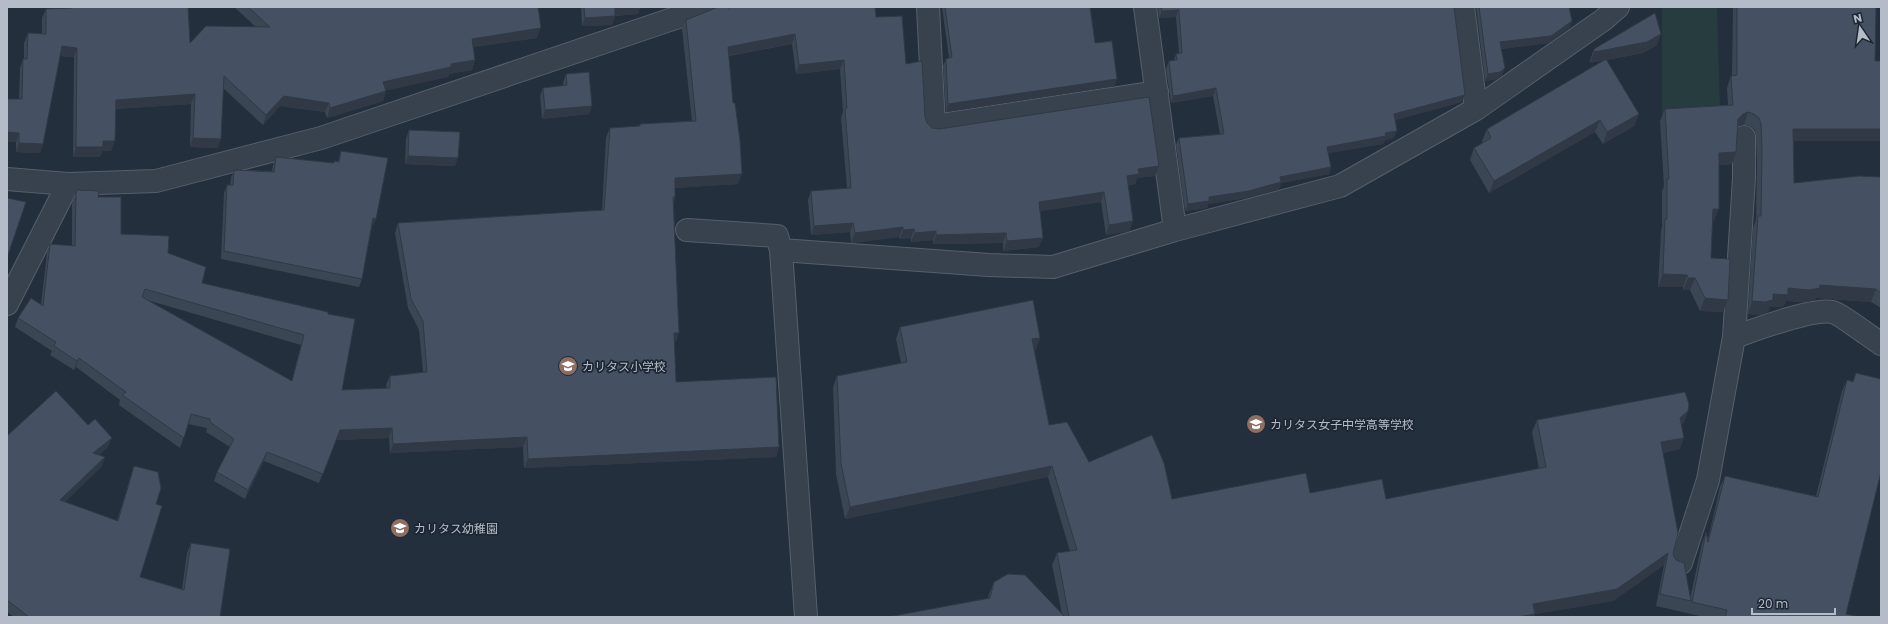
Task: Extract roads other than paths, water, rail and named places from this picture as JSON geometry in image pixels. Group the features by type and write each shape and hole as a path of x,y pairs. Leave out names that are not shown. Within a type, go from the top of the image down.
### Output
{"street":[{"path":"7,179 68,184 156,181 321,138 708,7"},
{"path":"928,7 934,126 1157,92"},
{"path":"1145,7 1175,230"},
{"path":"1463,7 1476,109"},
{"path":"781,250 989,265 1053,267 1175,230 1340,186 1476,109 1603,20 1618,7"},
{"path":"1681,563 1708,480 1734,337 1744,178 1744,137"},
{"path":"7,304 68,184"},
{"path":"686,230 777,236 781,250 806,617"},
{"path":"1734,337 1813,313 1833,312 1881,344"}],"place":[{"name":"カリタス小学校","path":"568,366"},
{"name":"カリタス女子中学高等学校","path":"1256,424"},
{"name":"カリタス幼稚園","path":"400,528"}]}
